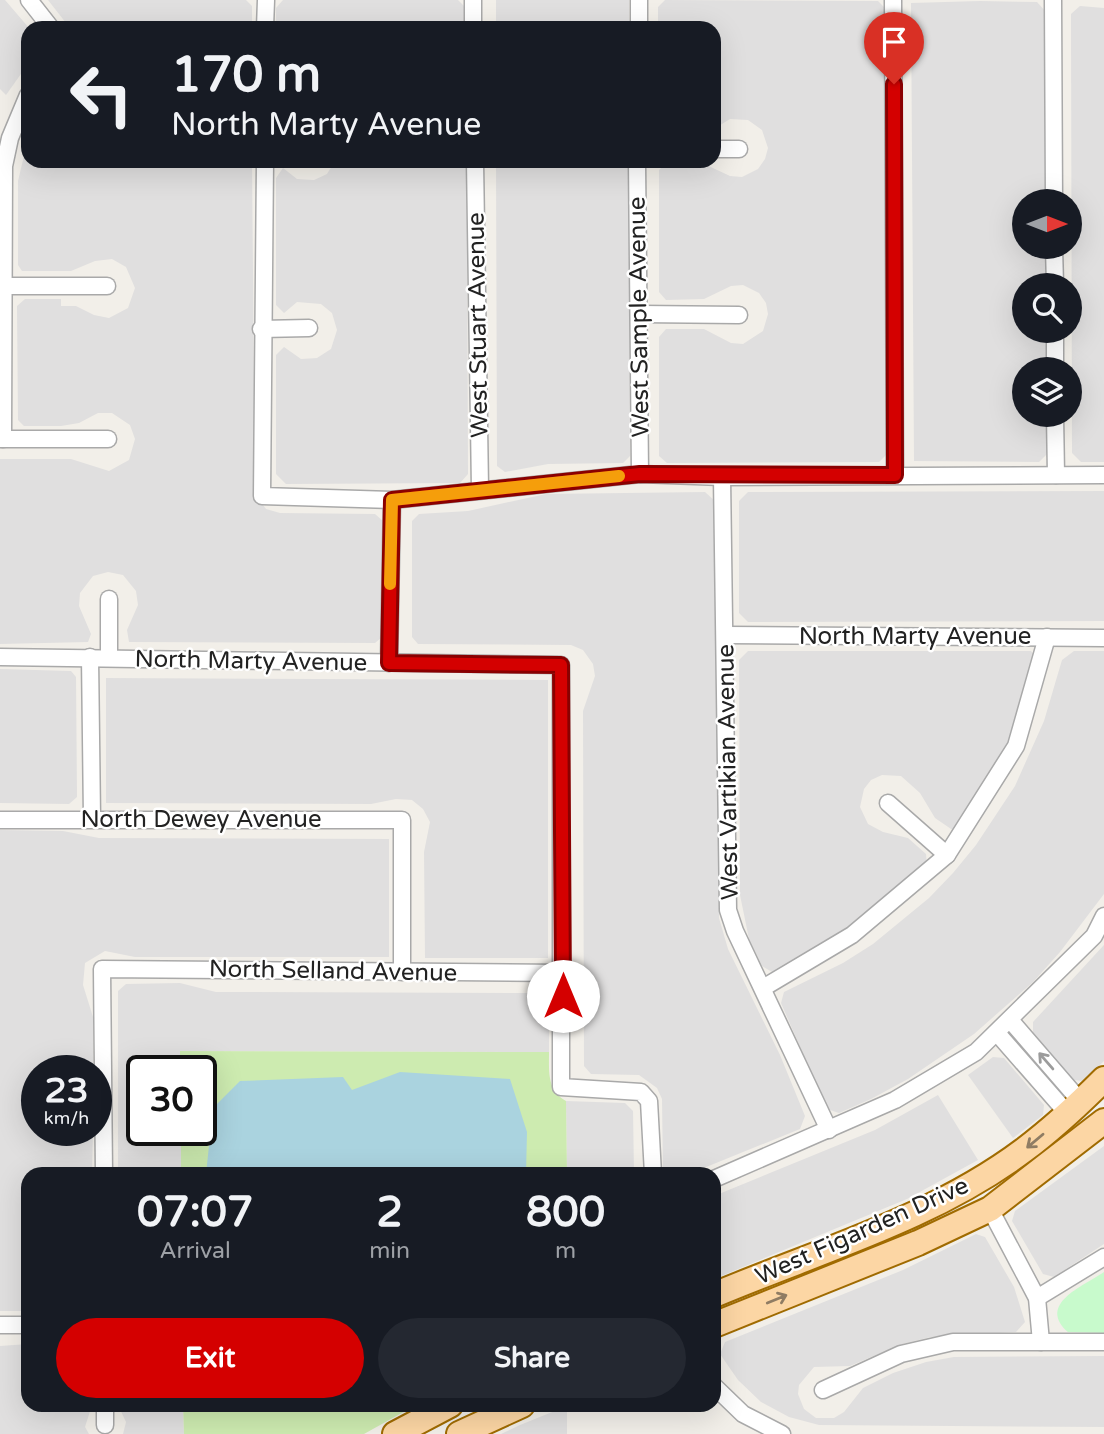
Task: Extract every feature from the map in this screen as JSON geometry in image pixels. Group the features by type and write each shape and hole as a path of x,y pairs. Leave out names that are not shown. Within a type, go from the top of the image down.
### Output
{"main road":[{"name":"West Figarden Drive","path":"721,1297 845,1243 977,1180 1023,1150 1104,1079"},
{"path":"1052,1163 1077,1122 1074,1107"},
{"name":"West Figarden Drive","path":"721,1322 918,1243 990,1209 1104,1121"},
{"path":"395,1434 437,1412"},
{"path":"459,1434 507,1412"}],"street":[{"path":"29,0 46,21"},
{"path":"265,0 265,21"},
{"path":"473,0 473,21"},
{"path":"639,0 639,21"},
{"path":"894,0 895,475"},
{"path":"1053,0 1054,189"},
{"path":"21,108 5,137 1,439 108,439"},
{"path":"721,149 738,149"},
{"path":"265,168 261,329 262,496 392,500 640,474 722,477 1104,475"},
{"name":"West Stuart Avenue","path":"475,168 480,489"},
{"name":"West Sample Avenue","path":"637,168 640,474"},
{"path":"2,286 107,286"},
{"path":"640,314 738,315"},
{"path":"261,329 309,328"},
{"path":"1055,427 1056,475"},
{"name":"West Vartikian Avenue","path":"722,477 728,911 829,1130"},
{"path":"389,663 392,500"},
{"name":"North Marty Avenue","path":"109,599 109,657"},
{"name":"North Marty Avenue","path":"726,635 1104,638"},
{"path":"763,988 852,935 947,855 1016,746 1047,637"},
{"name":"North Marty Avenue","path":"0,657 561,665 563,973"},
{"path":"90,657 92,818"},
{"path":"888,803 947,855"},
{"name":"North Dewey Avenue","path":"0,820 92,818 402,821 402,972"},
{"path":"721,1176 895,1100 975,1052 1011,1021 1094,936 1104,916"},
{"name":"North Selland Avenue","path":"104,1167 102,969 563,973"},
{"path":"563,973 561,1087 641,1092 649,1101 653,1167"},
{"path":"1011,1021 1074,1107"},
{"path":"998,1033 1074,1107"},
{"path":"990,1209 1037,1298 1041,1342"},
{"path":"1037,1298 1104,1257"},
{"path":"0,1325 21,1325"},
{"path":"823,1390 901,1354 953,1342 1104,1342"},
{"path":"721,1393 743,1414 782,1434"},
{"path":"105,1412 105,1425"}],"shaded area":[{"path":"0,0 5,0 23,21 21,74 6,95 0,89"},
{"path":"48,0 246,0 252,6 252,21 64,21"},
{"path":"283,0 458,0 467,9 467,21 276,21 276,8"},
{"path":"496,0 629,0 629,21 496,21"},
{"path":"665,0 878,1 888,11 889,452 879,462 667,463 659,456 659,337 666,329 704,329 731,343 743,344 763,331 768,314 766,303 759,293 743,285 731,286 704,299 666,300 659,292 659,170 713,168 730,176 742,177 758,169 768,148 762,130 748,120 730,119 721,125 721,21 658,21 658,7"},
{"path":"1037,2 1047,13 1048,189 1012,189 1012,259 1048,259 1048,273 1012,273 1012,343 1048,343 1049,357 1012,357 1012,427 1049,427 1049,452 1039,462 914,461 911,3"},
{"path":"1080,6 1104,8 1104,462 1081,462 1072,453 1072,427 1082,427 1082,357 1072,357 1072,343 1082,343 1082,273 1072,273 1072,259 1082,259 1082,189 1071,189 1071,14"},
{"path":"21,168 252,168 255,494 266,509 280,513 375,514 383,521 382,637 375,643 129,642 127,630 138,605 136,591 123,575 108,572 93,576 80,593 79,606 91,634 88,642 0,644 0,459 71,459 109,471 129,460 135,439 130,425 112,413 98,413 79,423 61,426 24,426 18,420 17,306 25,299 61,299 61,306 76,306 94,315 109,318 128,308 135,288 126,267 112,259 95,261 71,271 22,271 18,265 18,181"},
{"path":"283,168 297,179 314,180 327,174 331,168 467,168 468,474 460,483 286,484 276,474 276,355 284,347 301,359 317,358 331,349 337,330 332,313 321,304 297,302 284,313 276,305 276,178"},
{"path":"496,168 629,168 630,456 623,463 548,464 505,472 497,466"},
{"path":"1104,491 1104,621 748,622 739,613 739,501 748,492"},
{"path":"705,492 716,502 719,918 728,949 780,1055 805,1116 800,1129 706,1167 663,1167 662,1099 657,1088 639,1075 591,1074 584,1066 583,711 595,676 593,664 583,650 571,645 418,644 412,637 412,521 419,514 468,511 546,494"},
{"path":"748,651 1031,651 1038,659 1006,751 954,831 935,818 920,793 901,776 882,775 871,780 864,789 860,807 868,824 883,832 908,838 926,854 927,866 872,915 794,962 772,972 762,966 749,939 740,895 739,660"},
{"path":"1074,651 1104,651 1104,894 1060,952 1033,982 974,1034 908,1079 871,1099 839,1113 827,1109 781,1003 784,992 843,963 873,944 929,898 953,873 976,845 1015,786 1044,721 1062,660"},
{"path":"0,669 71,671 76,677 77,797 69,804 0,803"},
{"path":"106,678 548,680 548,958 425,958 424,852 430,822 423,809 412,800 396,799 371,804 106,803"},
{"path":"0,830 63,831 99,838 389,839 389,957 135,957 105,951 85,963 83,985 93,1017 93,1055 21,1055 21,1146 93,1146 92,1167 21,1167 21,1311 0,1311"},
{"path":"1104,945 1104,1061 1083,1081 1073,1080 1033,1033 1033,1022"},
{"path":"180,983 216,992 549,993 549,1052 181,1051 181,1055 126,1055 126,1146 181,1146 181,1167 118,1167 118,991 126,984"},
{"path":"993,1057 1004,1058 1044,1105 1043,1115 1013,1138 968,1075"},
{"path":"938,1095 978,1160 907,1199 721,1276 721,1193 875,1130"},
{"path":"566,1101 625,1103 633,1111 634,1167 567,1167"},
{"path":"1104,1146 1104,1244 1054,1277 1043,1274 1012,1221 1015,1211"},
{"path":"976,1234 985,1237 1014,1287 1025,1322 1016,1332 931,1337 902,1344 850,1366 814,1367 799,1385 798,1394 804,1409 816,1418 834,1418 844,1412 863,1388 893,1373 926,1362 954,1357 1104,1356 1104,1427 819,1425 789,1417 761,1402 738,1380 721,1355 725,1342 903,1270"},
{"path":"21,1344 21,1412 90,1412 85,1427 89,1434 0,1434 0,1346"},
{"path":"121,1412 183,1412 184,1434 123,1434 126,1422"},
{"path":"552,1412 567,1412 567,1434 501,1434"}],"green space":[{"path":"180,1051 549,1052 552,1086 566,1101 567,1167 181,1167 181,1146 217,1146 217,1055 180,1055"},
{"path":"1104,1272 1104,1333 1068,1332 1057,1313 1060,1305 1075,1290"},
{"path":"183,1412 403,1412 364,1434 184,1434"}],"water":[{"path":"400,1072 510,1079 527,1132 526,1167 207,1167 209,1146 217,1146 217,1104 240,1081 343,1077 352,1090"}],"slow traffic":[{"path":"390,584 392,500 619,476"}],"route":[{"path":"563,996 561,665 389,663 392,500 640,474 722,477 895,475 894,84"}]}
